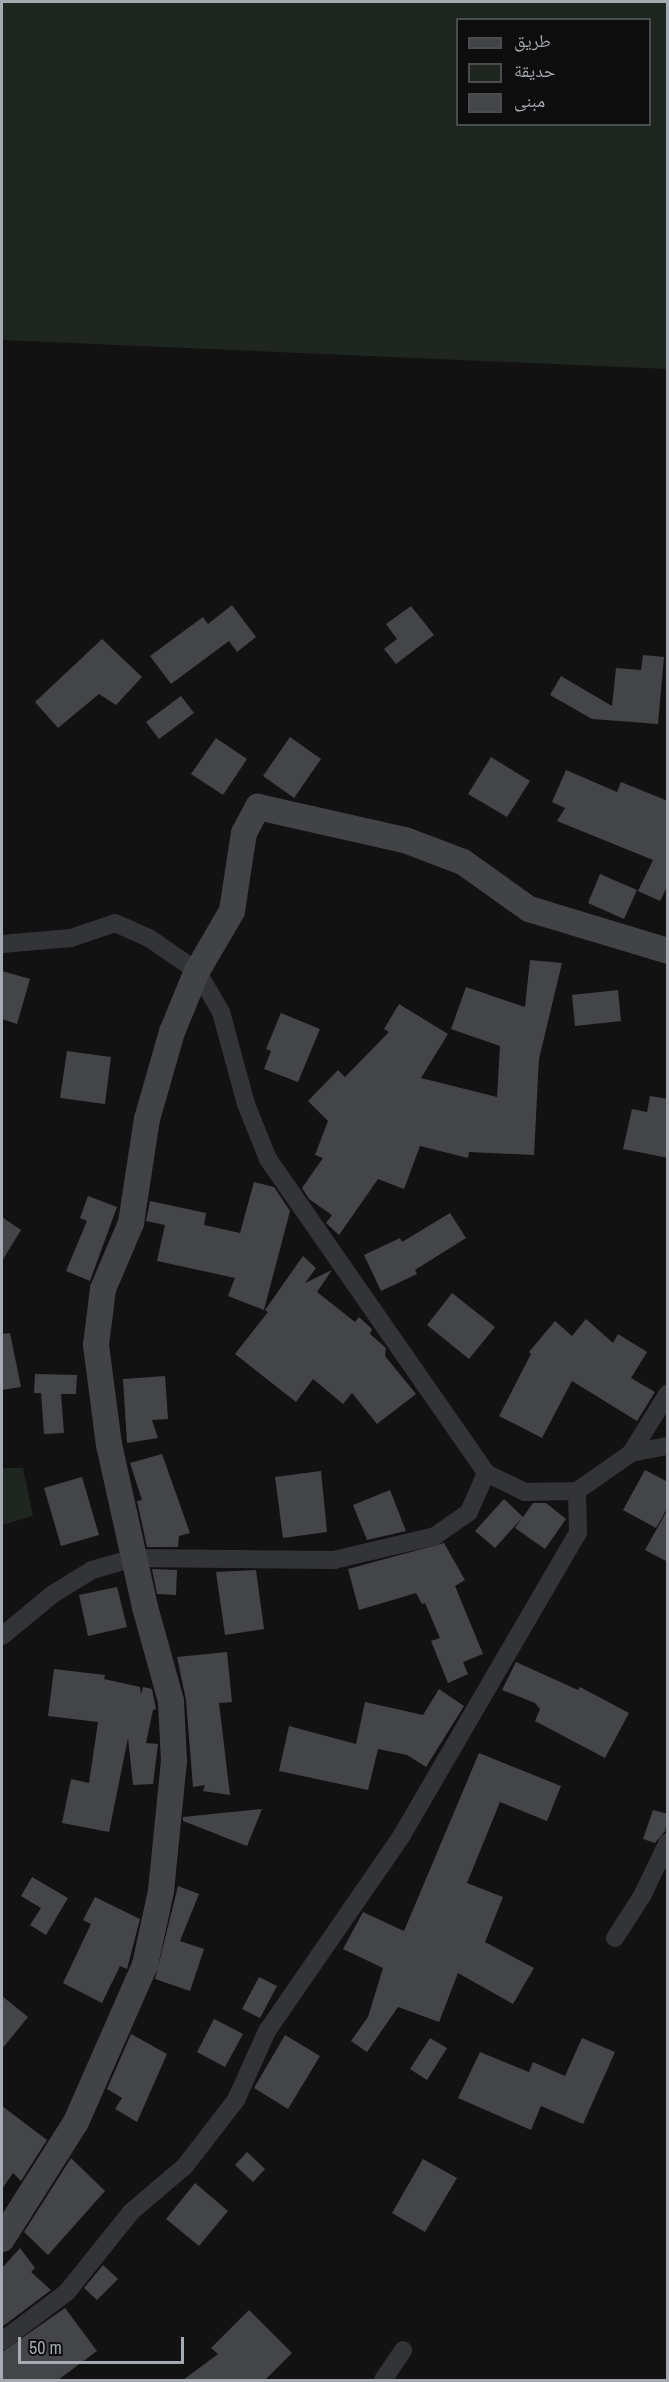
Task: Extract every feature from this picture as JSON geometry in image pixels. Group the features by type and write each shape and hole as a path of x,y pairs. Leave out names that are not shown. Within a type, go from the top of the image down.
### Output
{"street":[{"path":"2,2239 76,2122 145,1965 161,1891 174,1761 171,1701 134,1558 109,1445 96,1346 103,1289 131,1223 147,1119 172,1032 197,971 232,911 244,833 258,807 405,840 463,862 529,909 668,951"},
{"path":"2,944 71,938 115,923 149,938 197,971 221,1012 246,1104 268,1158 486,1473 525,1492 577,1491 631,1453 668,1393"},
{"path":"631,1453 668,1446"},
{"path":"2,1636 53,1593 92,1570 134,1558 334,1560 435,1536 469,1512 486,1473"},
{"path":"2,2341 67,2292 131,2212 185,2166 236,2100 267,2031 402,1835 578,1533 577,1491"},
{"path":"615,1938 642,1896 668,1842"},
{"path":"383,2380 403,2350"}],"green space":[{"path":"2,2 667,2 667,369 2,340"},
{"path":"2,1468 23,1468 33,1516 2,1525"}],"building":[{"path":"232,605 256,637 237,652 229,641 171,684 150,656 203,617 208,624"},
{"path":"411,606 434,635 396,664 384,649 397,639 386,624"},
{"path":"102,639 142,677 116,705 99,694 58,728 35,702"},
{"path":"643,655 664,657 658,724 592,719 550,695 561,676 612,706 616,668 641,670"},
{"path":"181,696 194,713 159,739 146,722"},
{"path":"290,737 321,759 294,798 263,776"},
{"path":"216,738 247,759 223,795 191,774"},
{"path":"491,757 530,781 507,817 468,794"},
{"path":"566,770 617,792 621,782 668,801 668,885 660,901 638,891 653,860 557,821 565,808 552,802"},
{"path":"600,874 637,890 624,919 588,903"},
{"path":"530,960 562,963 539,1059 534,1155 469,1152 468,1158 420,1146 404,1189 378,1179 339,1235 326,1223 332,1215 309,1199 302,1188 323,1158 315,1155 328,1121 308,1101 338,1070 345,1077 389,1032 384,1029 399,1004 448,1034 421,1078 497,1097 500,1046 451,1029 466,987 525,1007"},
{"path":"2,971 30,979 17,1024 2,1019"},
{"path":"618,990 621,1021 575,1026 572,995"},
{"path":"281,1013 320,1029 298,1082 264,1069 271,1051 266,1049"},
{"path":"67,1051 111,1057 105,1104 60,1098"},
{"path":"650,1096 668,1099 668,1158 623,1149 632,1109 647,1112"},
{"path":"254,1182 274,1187 290,1211 264,1310 228,1296 235,1278 157,1261 165,1225 146,1221 150,1201 206,1213 204,1225 240,1233"},
{"path":"88,1196 117,1207 90,1281 66,1271 87,1221 80,1218"},
{"path":"450,1213 466,1238 415,1270 417,1274 381,1291 364,1255 400,1238 402,1242"},
{"path":"2,1217 21,1230 2,1261"},
{"path":"303,1256 316,1268 305,1283 332,1270 317,1292 355,1322 359,1317 372,1329 370,1334 386,1348 385,1356 416,1394 377,1424 352,1393 343,1404 313,1379 296,1402 235,1354 268,1312 265,1310"},
{"path":"452,1293 495,1327 469,1359 427,1325"},
{"path":"586,1319 613,1343 618,1334 647,1352 631,1378 655,1392 637,1421 572,1381 542,1438 499,1416 531,1354 529,1352 555,1321 572,1336"},
{"path":"10,1333 21,1387 2,1390 2,1334"},
{"path":"35,1374 77,1375 76,1394 61,1394 64,1433 44,1434 41,1393 34,1393"},
{"path":"165,1376 168,1419 152,1420 158,1438 127,1443 123,1379"},
{"path":"162,1454 190,1533 179,1536 178,1547 147,1547 137,1501 142,1500 130,1463"},
{"path":"645,1470 668,1482 668,1507 656,1528 623,1510"},
{"path":"321,1471 327,1532 283,1538 275,1477"},
{"path":"82,1477 99,1535 61,1546 44,1488"},
{"path":"390,1490 406,1531 367,1540 353,1505"},
{"path":"504,1499 523,1517 533,1503 546,1503 566,1519 545,1549 515,1528 522,1518 495,1548 475,1531"},
{"path":"668,1509 668,1562 645,1550"},
{"path":"444,1543 465,1580 455,1586 483,1654 463,1662 468,1674 448,1683 431,1641 440,1638 425,1603 422,1604 416,1593 359,1610 348,1569"},
{"path":"152,1569 177,1570 176,1595 157,1594"},
{"path":"256,1570 264,1629 225,1635 216,1572"},
{"path":"117,1587 127,1627 88,1636 79,1595"},
{"path":"227,1652 232,1702 219,1703 230,1795 203,1791 205,1785 193,1787 186,1700 177,1657"},
{"path":"516,1662 578,1690 580,1687 629,1713 605,1758 535,1721 540,1709 535,1703 502,1690"},
{"path":"54,1669 105,1675 104,1679 140,1687 141,1694 143,1687 152,1689 156,1709 153,1710 146,1743 158,1744 153,1784 133,1785 128,1738 109,1832 62,1823 71,1779 89,1783 98,1722 48,1716"},
{"path":"439,1689 464,1706 426,1767 407,1755 378,1749 368,1790 279,1771 289,1726 356,1744 365,1702 423,1715"},
{"path":"479,1753 561,1786 547,1821 500,1802 467,1883 503,1897 485,1942 534,1968 513,2004 458,1973 439,2022 398,2007 367,2052 351,2041 368,2017 383,1968 343,1949 363,1912 404,1931"},
{"path":"262,1809 247,1846 183,1821 183,1817"},
{"path":"653,1810 668,1814 665,1831 655,1843 643,1839"},
{"path":"32,1877 68,1898 46,1935 30,1925 41,1908 21,1896"},
{"path":"178,1886 199,1894 180,1941 204,1949 190,1991 155,1979"},
{"path":"95,1897 140,1919 127,1969 120,1966 102,2003 63,1983 91,1924 83,1920"},
{"path":"259,1977 277,1986 260,2018 242,2009"},
{"path":"2,1996 28,2017 2,2049"},
{"path":"214,2019 243,2034 225,2067 197,2052"},
{"path":"131,2034 167,2054 137,2122 115,2109 122,2098 107,2089"},
{"path":"285,2035 320,2056 288,2109 254,2088"},
{"path":"430,2038 447,2048 427,2080 410,2069"},
{"path":"582,2038 615,2052 583,2124 541,2106 531,2130 458,2098 480,2052 529,2072 533,2062 565,2076"},
{"path":"2,2106 47,2140 21,2181 13,2173 2,2189"},
{"path":"247,2152 265,2169 253,2182 235,2165"},
{"path":"71,2158 105,2191 48,2255 24,2232"},
{"path":"423,2159 457,2178 425,2232 392,2213"},
{"path":"195,2183 228,2211 199,2246 166,2219"},
{"path":"20,2248 35,2268 31,2272 51,2290 2,2327 2,2268"},
{"path":"103,2265 118,2279 97,2300 84,2288"},
{"path":"65,2308 97,2351 58,2380 2,2380 2,2352"},
{"path":"249,2310 292,2353 265,2380 183,2380 218,2354 211,2348"}]}
